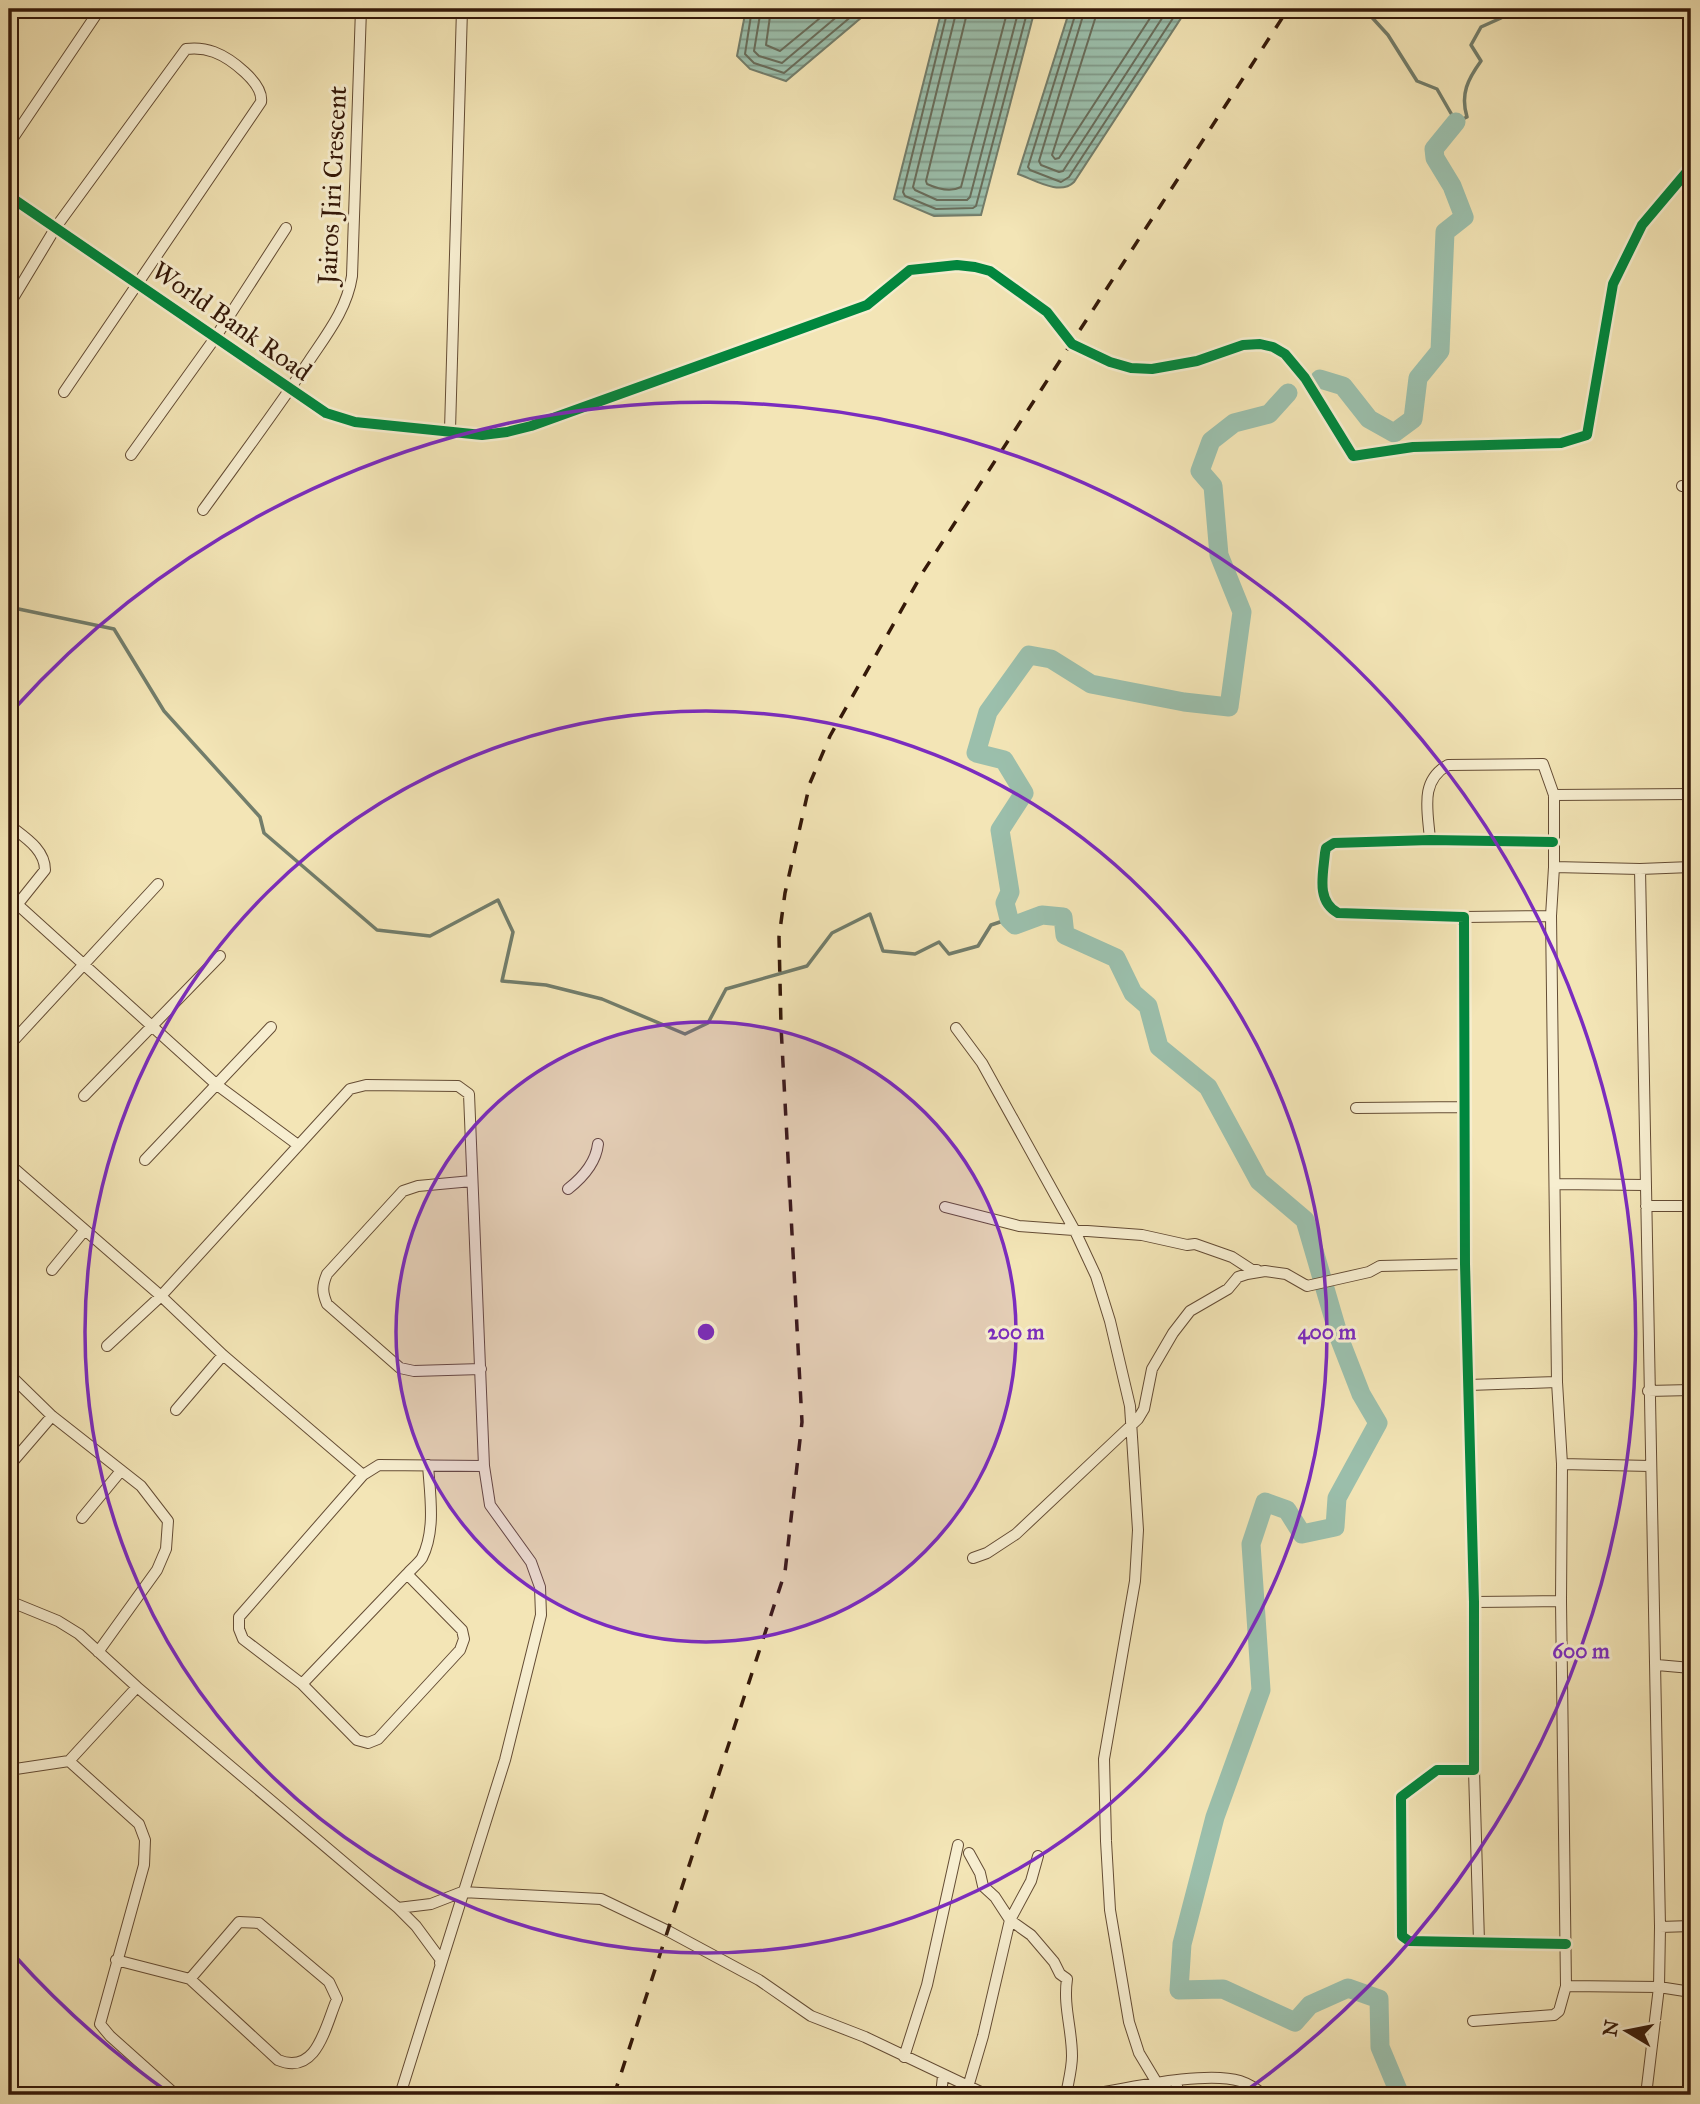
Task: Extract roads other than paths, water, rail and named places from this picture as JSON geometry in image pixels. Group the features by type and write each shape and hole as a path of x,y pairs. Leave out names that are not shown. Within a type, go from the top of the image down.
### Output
{"street":[{"path":"9,144 100,9"},
{"name":"Jairos Jiri Crescent","path":"204,510 290,390 349,295 352,276 361,9"},
{"path":"450,430 462,9"},
{"path":"9,305 56,227 186,49 213,51 238,66 261,93 261,102 64,391"},
{"name":"World Bank Road","path":"9,196 290,390 326,413 341,419 482,435 531,426 867,304 911,271 957,265 989,271 1046,312 1072,344 1110,362 1130,368 1174,367 1243,345 1260,344 1273,348 1285,354 1305,378 1353,456 1413,447 1561,443 1587,435 1613,284 1642,225 1691,167"},
{"path":"131,455 215,338 286,228"},
{"path":"1430,840 1430,784 1432,776 1448,765 1543,764 1554,795 1551,916 1558,1382 1562,1464 1566,1986 1559,2011 1555,2015 1473,2021"},
{"path":"1554,795 1691,794"},
{"path":"9,825 41,852 45,860 45,870 9,915"},
{"path":"1551,916 1464,918 1349,915 1338,913 1325,902 1322,894 1326,848 1335,843 1430,840 1553,842"},
{"path":"1554,867 1691,867"},
{"path":"1640,869 1660,1927 1658,1987 1646,2095"},
{"path":"15,1039 158,884"},
{"path":"18,905 217,1085 298,1145"},
{"path":"1464,918 1465,1264 1479,1942"},
{"path":"84,1096 220,956"},
{"path":"145,1160 271,1027"},
{"path":"956,1028 982,1063 1075,1231 1096,1276 1110,1321 1130,1406 1138,1530 1135,1581 1104,1759 1107,1855 1110,1910 1129,2022 1139,2053 1157,2083"},
{"path":"107,1346 160,1296 350,1089 366,1085 458,1086 469,1094 484,1466 490,1505 531,1562 540,1587 541,1615 505,1760 400,2095"},
{"path":"1356,1108 1466,1107"},
{"path":"568,1189 588,1169 597,1154 598,1144"},
{"path":"9,1164 223,1355 363,1475"},
{"path":"9,1183 18,1172"},
{"path":"472,1181 418,1186 403,1191 327,1274 322,1293 327,1304 400,1368 414,1371 481,1369"},
{"path":"1556,1184 1645,1185"},
{"path":"1646,1206 1691,1206"},
{"path":"946,1207 1019,1226 1142,1235 1187,1245 1195,1244 1232,1258 1252,1270 1286,1274 1307,1286 1369,1272 1380,1266 1465,1264"},
{"path":"52,1270 84,1231"},
{"path":"973,1558 987,1553 1016,1534 1138,1419 1144,1409 1152,1370 1182,1319 1190,1311 1228,1289 1238,1277 1265,1271"},
{"path":"176,1410 223,1355"},
{"path":"9,1374 52,1416 141,1486 168,1521 166,1549 157,1570 98,1652"},
{"path":"1469,1385 1558,1382"},
{"path":"1648,1391 1691,1390"},
{"path":"9,1466 52,1416"},
{"path":"1562,1464 1650,1466"},
{"path":"407,1574 462,1630 464,1639 460,1650 378,1739 368,1743 357,1740 302,1685 243,1639 239,1629 239,1617 363,1475 379,1465 484,1466"},
{"path":"302,1685 421,1559 429,1534 431,1508 428,1465"},
{"path":"82,1517 120,1472"},
{"path":"9,1601 58,1621 79,1634 137,1687 398,1908 416,1926 441,1959"},
{"path":"1474,1602 1561,1601"},
{"path":"1657,1665 1691,1668"},
{"path":"9,1770 69,1760 137,1687"},
{"path":"69,1760 139,1824 145,1840 144,1865 100,2024 176,2095"},
{"path":"1474,1770 1437,1770 1401,1797 1404,1939 1566,1944"},
{"path":"904,2057 927,1985 958,1845"},
{"path":"969,1853 980,1872 983,1886 995,1897 1010,1920 1031,1935 1067,1979 1064,1998 1072,2059 1066,2095"},
{"path":"968,2087 983,2036 1010,1920 1031,1881 1038,1856"},
{"path":"398,1908 431,1904 462,1892 601,1899 759,1980 811,2017 865,2037 987,2095"},
{"path":"116,1959 190,1979 278,2060 291,2066 313,2055 337,1999 329,1982 259,1923 239,1922 190,1979"},
{"path":"1660,1927 1691,1927"},
{"path":"1566,1986 1658,1987 1691,1992"},
{"path":"941,2095 943,2076"},
{"path":"1087,2095 1113,2093 1157,2083 1226,2078 1240,2081 1263,2095"},
{"path":"1177,2081 1177,2095"}],"water":[{"path":"746,9 861,9 862,17 786,81 750,69 737,56"},
{"path":"942,9 1035,9 981,215 934,216 894,199"},
{"path":"1070,9 1187,9 1074,182 1062,188 1039,183 1018,174"}],"waterway":[{"path":"1367,9 1388,35 1417,81 1437,89 1456,122 1467,117 1465,94 1472,74 1481,61 1471,45 1481,27 1501,18 1506,9"},
{"path":"1320,379 1343,386 1369,419 1394,433 1413,419 1418,378 1440,351 1445,232 1464,217 1452,186 1435,158 1434,149 1456,122"},
{"path":"1288,393 1269,414 1234,423 1211,441 1200,471 1213,486 1219,555 1242,612 1229,707 1184,702 1091,684 1051,659 1029,655 988,712 976,753 1004,760 1024,793 1000,830 1010,892 1005,903 1009,919 1015,925 1042,915 1063,917 1065,935 1116,958 1133,993 1148,1006 1159,1047 1208,1087 1259,1181 1305,1220 1340,1340 1361,1394 1378,1423 1337,1498 1335,1527 1302,1534 1287,1510 1265,1502 1251,1544 1261,1690 1215,1817 1182,1944 1179,1990 1223,1989 1295,2022 1310,2005 1348,1988 1379,1999 1380,2047 1400,2095"},
{"path":"9,590 9,607 114,629 164,711 260,817 264,833 377,930 430,936 498,900 513,932 502,981 546,985 602,999 685,1034 708,1023 726,989 807,966 832,933 870,914 883,951 915,954 939,942 949,954 978,946 991,925 1009,919"}],"railway":[{"path":"614,2095 785,1572 802,1422 781,1026 779,937 785,893 810,783 830,736 923,572 1288,9"}]}
